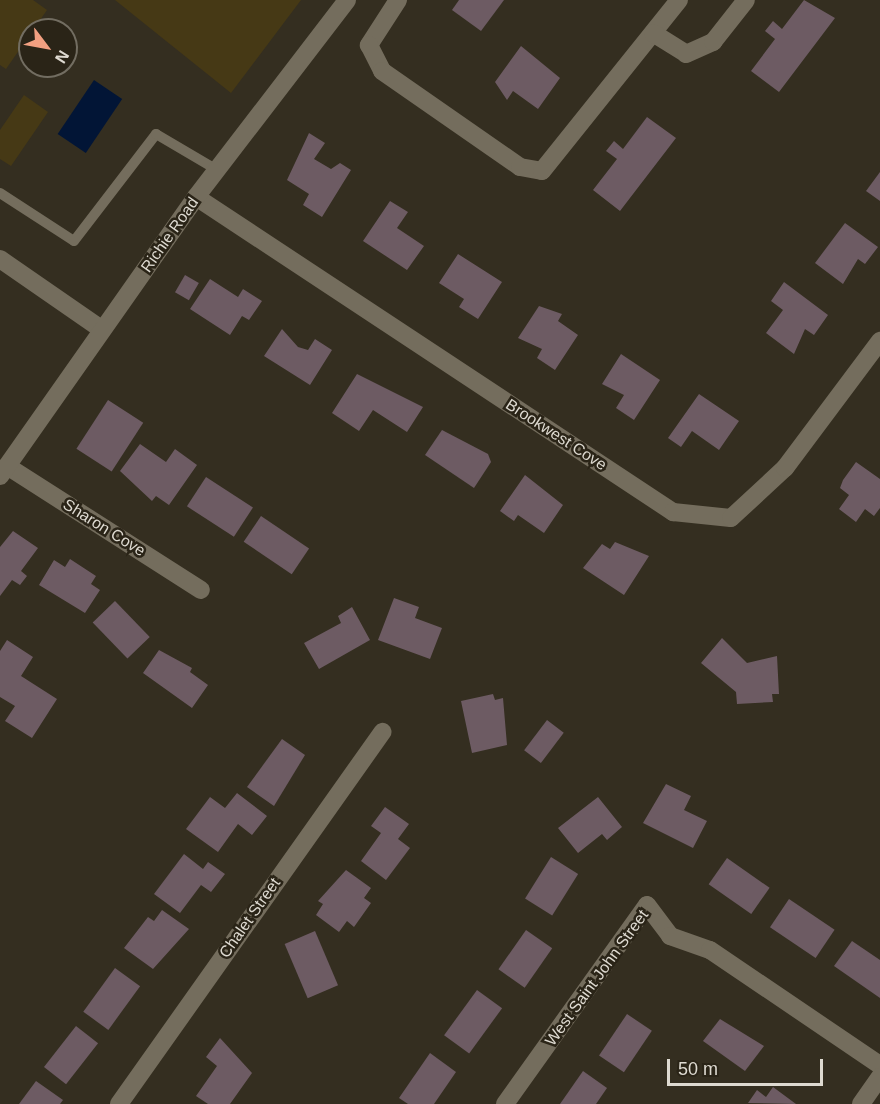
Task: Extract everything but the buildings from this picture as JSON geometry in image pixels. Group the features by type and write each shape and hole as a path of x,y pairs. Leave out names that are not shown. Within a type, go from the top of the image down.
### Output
{"street":[{"name":"Richie Road","path":"4,471 101,329 196,197 347,0"},
{"path":"398,0 369,45 382,71 520,167 542,171 679,0"},
{"path":"653,33 686,54 713,42 746,0"},
{"name":"Brookwest Cove","path":"196,197 673,512 731,518 785,468 880,341"},
{"path":"0,259 101,329"},
{"name":"Sharon Cove","path":"4,471 201,590"},
{"name":"Chalet Street","path":"119,1104 382,732"},
{"name":"West Saint John Street","path":"505,1104 647,905 670,936 710,950 880,1065"},
{"path":"861,1104 880,1077"}],"lane":[{"path":"0,193 74,241 156,134 217,170"}],"shaded area":[{"path":"0,0 33,0 47,10 41,18 18,18 18,52 6,69 0,65"},
{"path":"115,0 301,0 231,93"},
{"path":"24,95 48,112 11,166 0,159 0,130"}],"water":[{"path":"94,80 122,99 86,153 58,134"}]}
